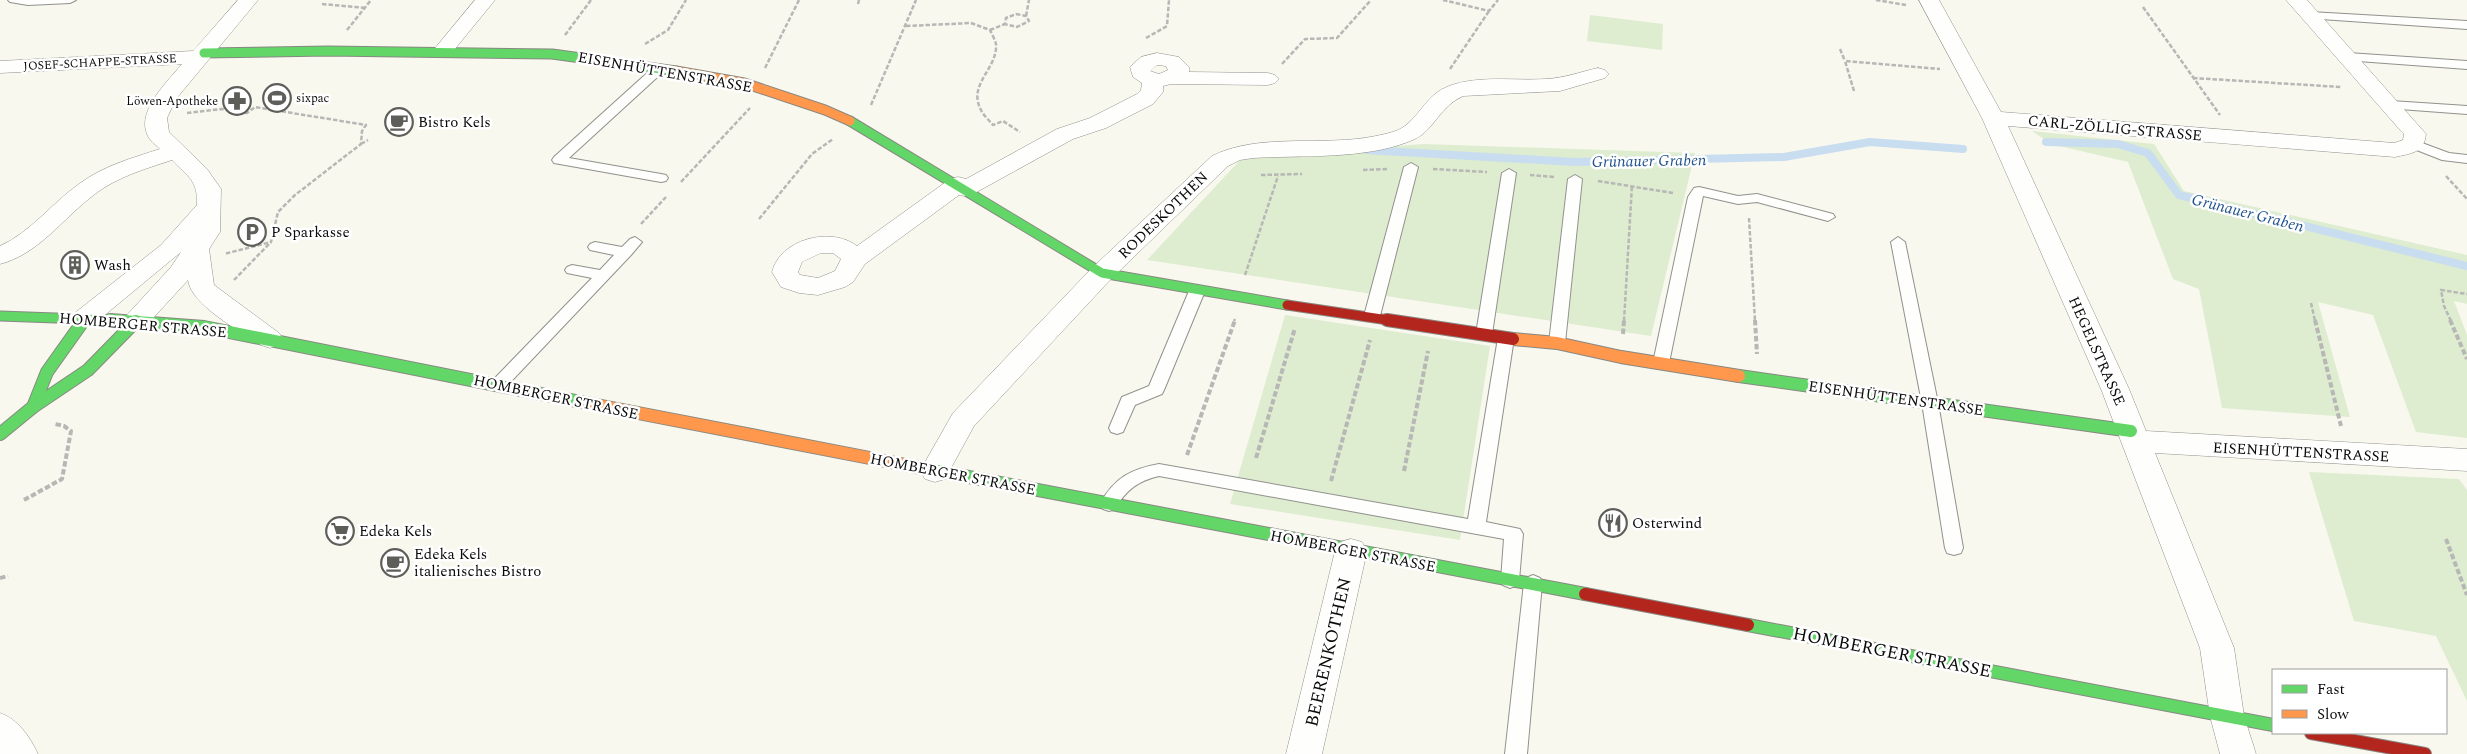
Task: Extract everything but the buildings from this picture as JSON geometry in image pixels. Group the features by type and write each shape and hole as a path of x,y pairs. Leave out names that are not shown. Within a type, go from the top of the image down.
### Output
{"street":[{"path":"0,434 34,407 88,370 198,256 208,232 208,189 199,174 158,134 156,118 166,98 248,0"},
{"path":"442,51 485,0"},
{"name":"HEGELSTRASSE","path":"1928,0 1993,118 2115,389 2217,648 2227,716 2238,754"},
{"path":"2303,8 2414,134 2414,144"},
{"name":"EISENHÜTTENSTRASSE","path":"202,55 328,51 442,51 552,54 660,68 761,89 824,110 859,125 1102,273 1197,291 1372,316 1506,338 1558,343 1621,357 2133,436 2348,454 2467,460"},
{"name":"JOSEF-SCHAPPE-STRASSE","path":"0,67 202,55"},
{"path":"854,260 962,186 1065,134 1098,123 1145,99 1152,92 1158,73 1268,79"},
{"name":"RODESKOTHEN","path":"935,471 963,420 1102,273 1220,161 1234,154 1386,142 1411,133 1438,100 1455,91 1542,86 1586,80 1598,74"},
{"name":"CARL-ZÖLLIG-STRASSE","path":"1993,118 2395,150 2414,144"},
{"path":"0,256 40,232 88,187 136,165 176,152"},
{"path":"34,407 47,372 85,318 170,250 208,207"},
{"path":"198,256 202,288 212,298 270,339"},
{"name":"HOMBERGER STRASSE","path":"0,316 85,318 204,327 935,471 1351,551 1533,583 2272,726"},
{"name":"BEERENKOTHEN","path":"1304,754 1351,551"},
{"path":"0,728 20,754"},
{"path":"2316,734 2425,754"}],"lane":[{"path":"14,0 70,0"},
{"path":"2303,8 2467,25"},
{"path":"2348,58 2467,65"},
{"path":"660,68 559,160 660,178"},
{"path":"2391,106 2467,110"},
{"path":"2414,144 2447,157 2467,159"},
{"path":"1372,316 1411,167"},
{"path":"1484,334 1509,173"},
{"path":"1558,343 1575,179"},
{"path":"1661,363 1695,198 1699,191 1738,200 1756,198 1828,218"},
{"path":"1898,242 1930,404 1954,548"},
{"path":"595,247 631,247"},
{"path":"499,384 631,247"},
{"path":"572,270 604,275"},
{"path":"1117,428 1128,401 1156,390 1197,291"},
{"path":"1476,528 1506,338"},
{"path":"1109,504 1118,489 1137,474 1159,470 1514,534 1510,580"},
{"path":"1516,754 1533,583"}],"path":[{"path":"328,51 367,8 371,0"},
{"path":"552,54 591,0"},
{"path":"616,62 668,30 686,0"},
{"path":"675,188 761,89 799,0"},
{"path":"759,219 812,154 859,125 895,46 901,39 916,0"},
{"path":"906,26 971,23 990,30 1005,24 1012,27 1023,26 1029,20 1026,16 1029,0"},
{"path":"1158,73 1137,51 1137,45 1167,26 1170,0"},
{"path":"1268,79 1305,39 1337,38 1371,0"},
{"path":"1443,0 1488,11"},
{"path":"1465,89 1448,71 1488,11 1498,0"},
{"path":"322,4 367,8"},
{"name":"CARL-ZÖLLIG-STRASSE","path":"2143,7 2236,137"},
{"path":"1005,24 1004,20 1010,16 1026,16"},
{"path":"990,30 998,46 995,58 976,90 975,96 979,108 993,125 1003,120 1042,147"},
{"path":"1840,49 1854,91"},
{"path":"1845,61 1968,72"},
{"path":"2193,78 2330,86"},
{"path":"156,118 222,109 247,113 255,107 366,124 362,131 361,144"},
{"path":"243,273 271,242 278,212 295,195 368,140"},
{"path":"1214,167 1228,171 1278,176 1306,174"},
{"path":"1354,171 1411,167 1509,173 1632,185 1695,198"},
{"path":"1238,297 1278,176"},
{"path":"1621,357 1632,185"},
{"path":"631,247 636,230 668,195"},
{"path":"1749,213 1758,379"},
{"path":"198,256 271,242"},
{"path":"2467,294 2441,290 2444,306 2467,359"},
{"path":"2311,303 2348,454"},
{"path":"1256,458 1302,306"},
{"path":"1180,474 1236,315"},
{"path":"1404,471 1433,326"},
{"path":"1326,500 1370,337"},
{"path":"20,419 64,426 71,431 62,479 24,500"},
{"path":"2446,539 2467,595"},
{"path":"0,578 8,576"}],"green space":[{"path":"1590,15 1663,24 1662,50 1587,41"},
{"path":"2032,131 2154,144 2184,191 2467,255 2467,304 2454,301 2467,335 2467,438 2416,432 2373,315 2318,302 2350,417 2222,408 2199,289 2173,279 2128,162 2051,144"},
{"path":"1423,144 1695,153 1651,336 1147,260 1242,158"},
{"path":"1285,315 1490,346 1460,540 1230,504"},
{"path":"2309,472 2459,479 2467,490 2467,701 2436,636 2354,621"}],"waterway":[{"name":"Grünauer Graben","path":"1366,150 1575,162 1784,157 1870,142 1963,149"},
{"name":"Grünauer Graben","path":"2046,142 2118,144 2148,153 2179,195 2467,266"}],"traffic: fast":[{"path":"204,53 328,51 552,54 676,71"},
{"path":"850,121 863,127 1102,273 1287,305"},
{"path":"0,316 136,321 204,327 581,402"},
{"path":"33,407 47,372 85,318"},
{"path":"0,434 33,407 88,370 136,321"},
{"path":"1739,376 2131,431"},
{"path":"906,465 1585,594"},
{"path":"1748,625 2272,725"}],"traffic: slow":[{"path":"676,71 744,83 825,110 850,121"},
{"path":"1513,339 1557,343 1621,357 1739,376"},
{"path":"581,402 906,465"}],"traffic: jam":[{"path":"1287,305 1513,339"},
{"path":"1585,594 1748,625"},
{"path":"2316,734 2425,754"}],"place":[{"name":"sixpac","path":"277,98"},
{"name":"Löwen-Apotheke","path":"237,101"},
{"name":"Bistro Kels","path":"399,122"},
{"name":"P Sparkasse","path":"252,232"},
{"name":"Wash","path":"75,265"},
{"name":"Osterwind","path":"1613,523"},
{"name":"Edeka Kels","path":"340,531"},
{"name":"Edeka Kels italienisches Bistro","path":"395,563"}]}
